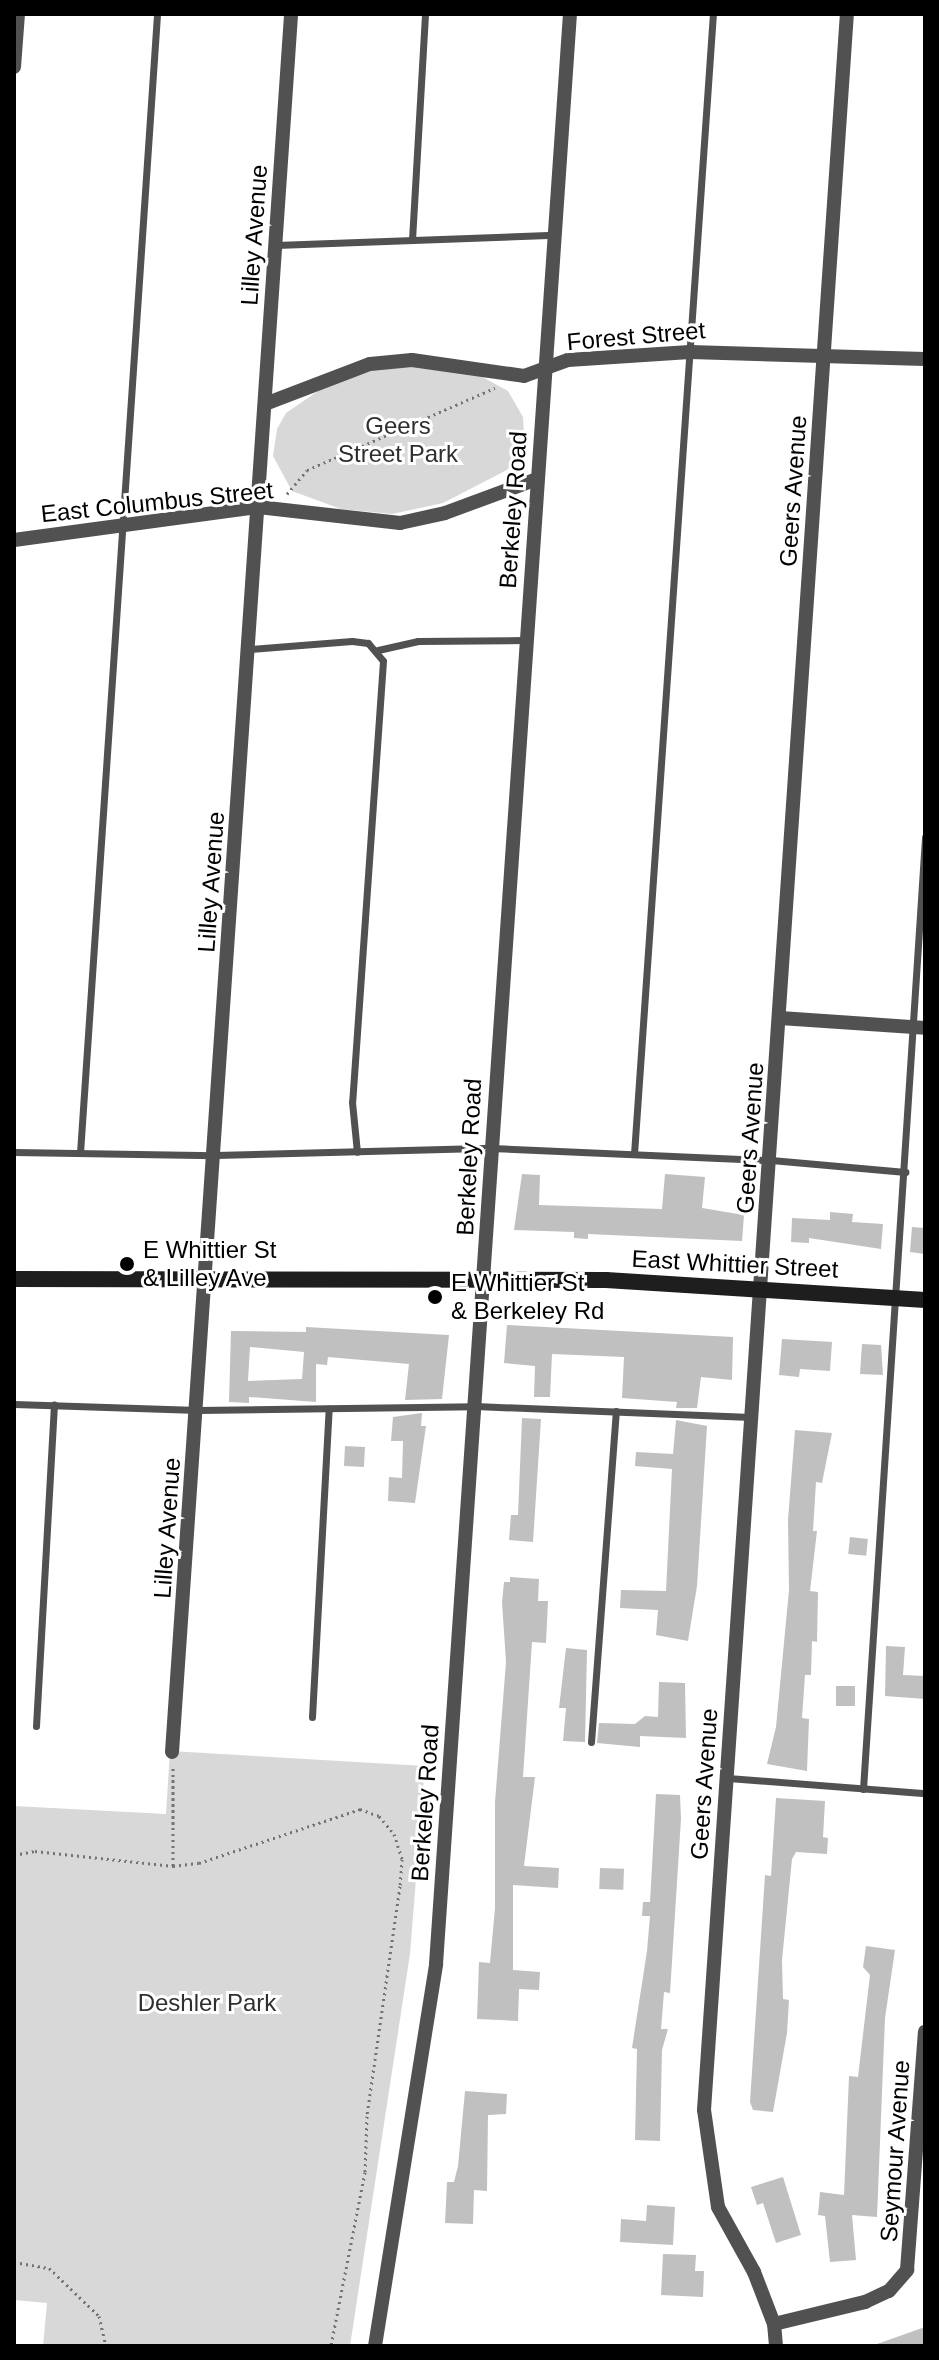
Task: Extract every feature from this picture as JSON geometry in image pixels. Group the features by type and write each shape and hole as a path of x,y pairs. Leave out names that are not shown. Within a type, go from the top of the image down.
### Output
{"street":[{"path":"14,67 18,14"},
{"name":"Lilley Avenue","path":"172,1752 198,1410 291,14"},
{"name":"Berkeley Road","path":"375,2346 435,1976 570,14"},
{"name":"Geers Avenue","path":"776,2346 774,2324 754,2272 718,2207 708,2158 704,2110 847,14"},
{"name":"Forest Street","path":"265,404 370,364 452,362 524,376 568,360 690,352 824,352 925,359"},
{"name":"East Columbus Street","path":"14,540 118,529 258,507 400,523 445,513 537,479"},
{"path":"780,1018 918,1028"},
{"name":"East Whittier Street","path":"14,1279 206,1283 484,1278 762,1289 925,1300"},
{"name":"Seymour Avenue","path":"774,2324 865,2302 889,2291 907,2270 925,2032"}],"lane":[{"path":"80,1153 118,529 157,14"},
{"path":"412,240 425,14"},
{"path":"634,1154 713,14"},
{"path":"276,245 555,235"},
{"path":"249,649 352,641 378,650 418,641 526,640"},
{"path":"357,1152 352,1102 383,661 378,650"},
{"path":"863,1789 905,1172 918,1028 925,837"},
{"path":"14,1152 215,1155 491,1148 771,1160 905,1172"},
{"path":"14,1404 198,1410 475,1406 753,1417"},
{"path":"36,1726 54,1405"},
{"path":"312,1717 329,1408"},
{"path":"591,1742 616,1411"},
{"path":"726,1778 925,1793"}],"path":[{"path":"258,507 292,491 307,470 524,376"},
{"path":"172,1752 173,1866"},
{"path":"14,1855 35,1851 173,1866 243,1850 287,1830 360,1809 379,1816 394,1834 402,1859 400,1886 367,2116 365,2172 331,2346"},
{"path":"14,2262 49,2268 99,2316 106,2346"}],"green space":[{"name":"Geers Street Park","path":"411,365 477,374 508,391 523,417 524,435 520,453 507,470 443,503 392,514 341,509 292,491 273,456 277,429 286,413 324,387 380,368"},
{"name":"Deshler Park","path":"170,1751 425,1766 410,1954 350,2346 43,2346 47,2303 14,2300 14,1806 166,1814"}],"building":[{"path":"522,1174 540,1175 539,1205 662,1209 665,1174 705,1177 702,1208 744,1215 742,1241 588,1234 588,1239 574,1238 574,1232 514,1230"},
{"path":"830,1212 853,1214 852,1222 883,1224 881,1249 809,1238 809,1243 791,1242 792,1218 830,1220"},
{"path":"912,1227 925,1228 925,1254 910,1252"},
{"path":"507,1325 733,1337 732,1380 701,1377 697,1408 676,1408 677,1402 622,1398 624,1357 552,1354 550,1397 534,1397 535,1366 504,1363"},
{"path":"306,1327 449,1335 442,1399 405,1400 409,1364 328,1357 327,1365 316,1364 316,1402 249,1397 249,1403 229,1402 231,1331 306,1332","holes":["250,1347 304,1352 302,1379 248,1381"]},
{"path":"782,1339 832,1342 830,1371 800,1369 799,1377 779,1375"},
{"path":"862,1344 881,1345 883,1375 860,1374"},
{"path":"422,1413 421,1426 426,1426 415,1503 388,1501 389,1477 402,1478 403,1441 391,1441 393,1417"},
{"path":"522,1418 541,1419 533,1542 509,1540 511,1515 518,1515"},
{"path":"676,1420 707,1426 697,1586 688,1641 656,1635 658,1610 620,1608 621,1590 666,1591 672,1469 635,1466 636,1452 673,1454"},
{"path":"795,1430 832,1433 822,1483 816,1482 813,1531 817,1531 810,1591 818,1592 817,1642 812,1641 811,1675 805,1675 802,1718 809,1719 807,1771 767,1764 776,1727 789,1590 788,1520"},
{"path":"345,1446 365,1447 364,1467 344,1466"},
{"path":"850,1537 868,1539 866,1556 848,1554"},
{"path":"510,1577 539,1579 538,1601 548,1601 546,1643 532,1642 523,1777 535,1777 524,1866 559,1868 558,1888 513,1885 513,1970 540,1972 539,1990 519,1989 518,2021 477,2019 479,1962 490,1963 495,1908 495,1802 506,1662 502,1602 504,1582 510,1582"},
{"path":"886,1646 905,1647 903,1675 925,1676 925,1699 885,1696"},
{"path":"566,1648 587,1650 585,1742 563,1741 566,1708 559,1708"},
{"path":"659,1682 685,1683 686,1738 640,1736 640,1747 597,1743 599,1723 635,1724 645,1716 658,1717"},
{"path":"836,1686 855,1686 855,1706 836,1706"},
{"path":"656,1794 680,1795 681,1819 670,1993 664,1992 661,2029 668,2029 662,2050 660,2141 635,2140 637,2049 632,2048 647,1951 650,1916 642,1916 643,1902 650,1902"},
{"path":"776,1798 825,1801 823,1837 828,1838 827,1854 796,1852 792,1859 782,1960 783,1999 789,2000 787,2033 773,2112 753,2110 750,2102 765,1875 771,1876"},
{"path":"600,1868 624,1869 623,1890 599,1889"},
{"path":"866,1946 895,1950 885,2018 877,2217 852,2215 856,2260 830,2262 825,2216 818,2215 820,2192 844,2195 849,2076 858,2077 870,1975 863,1967"},
{"path":"465,2091 507,2094 506,2114 488,2115 487,2191 474,2190 473,2224 445,2223 447,2182 454,2182 458,2166"},
{"path":"783,2177 801,2235 776,2243 763,2203 757,2205 751,2187"},
{"path":"647,2205 675,2207 673,2245 620,2242 621,2219 646,2221"},
{"path":"663,2254 696,2255 695,2271 704,2271 703,2297 661,2295"},
{"path":"925,2327 925,2346 877,2346 877,2344"}],"place":[{"name":"E Whittier St & Lilley Ave","path":"127,1264"},
{"name":"E Whittier St & Berkeley Rd","path":"435,1297"}]}
